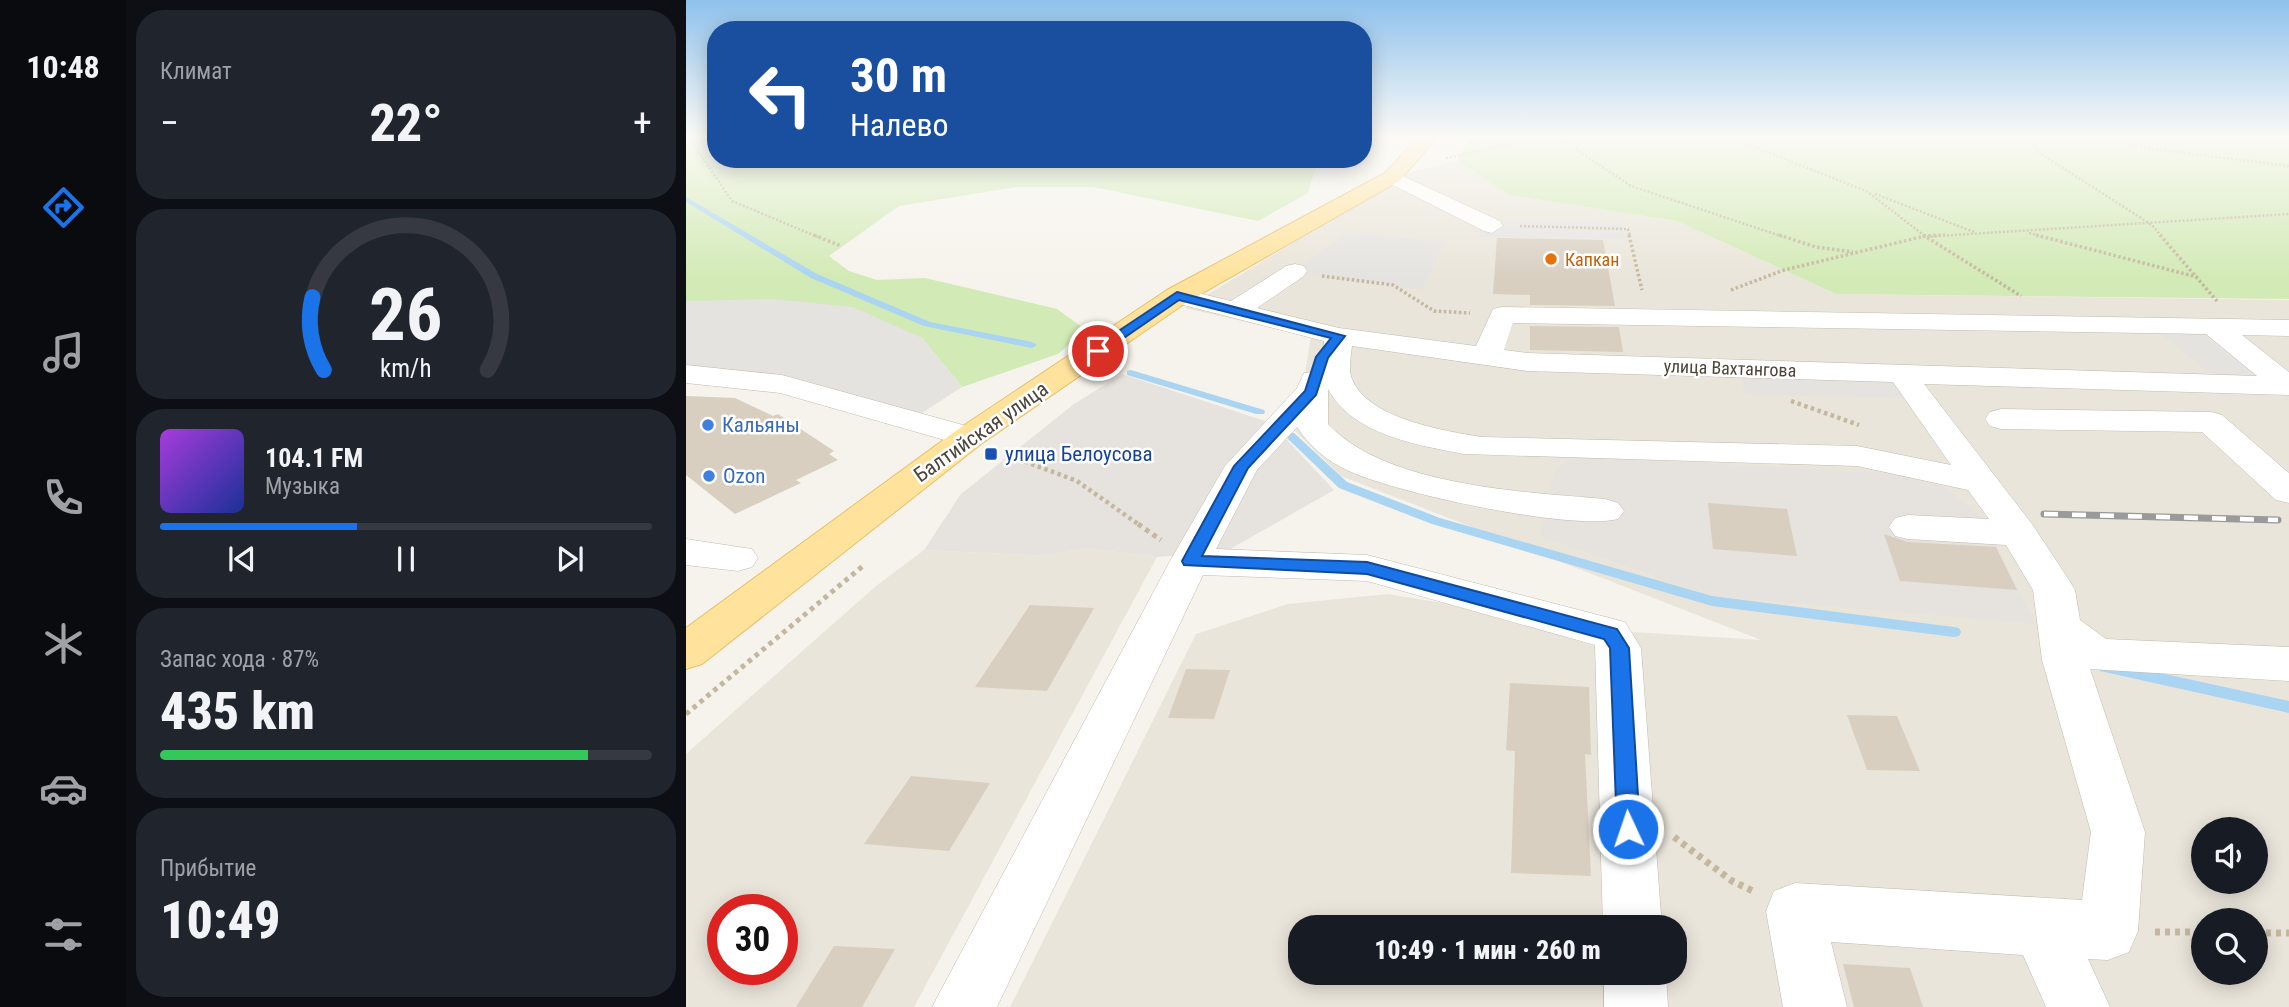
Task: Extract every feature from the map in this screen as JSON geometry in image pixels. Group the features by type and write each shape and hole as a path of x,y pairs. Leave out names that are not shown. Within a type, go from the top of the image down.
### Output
{"main road":[{"name":"Балтийская улица","path":"686,652 969,438 1177,296 1388,185"}],"street":[{"path":"1408,185 1492,226"},
{"path":"1234,311 1295,271"},
{"name":"улица Вахтангова","path":"1177,296 1339,336 1527,362 2287,385"},
{"path":"1487,356 1502,316 2289,328"},
{"path":"2213,326 2287,385"},
{"path":"1339,336 1322,357 1311,392 1312,426 1329,445 1357,462 1400,477 1546,506 1605,511"},
{"path":"1339,336 1336,378 1348,397 1401,430 1442,442 1482,447 1857,456 1981,482"},
{"path":"1815,1007 1795,911 2108,931 2118,832 2064,660 2054,590 2018,533 1901,373"},
{"path":"964,1007 1190,561 1242,466 1311,392"},
{"path":"2001,419 2211,422 2289,492"},
{"path":"1908,527 2018,533"},
{"path":"686,552 738,558"},
{"path":"1190,561 1367,568 1595,627 1611,634 1619,648 1632,915"},
{"path":"2060,628 2097,655 2289,664"},
{"path":"1635,985 1636,1007"}],"lane":[{"path":"686,374 782,384 969,438"},
{"path":"2042,927 2078,1007"}],"path":[{"path":"721,185 732,201 841,246"},
{"path":"1629,185 1816,247 1857,252"},
{"path":"1850,185 1979,234"},
{"path":"2089,185 2152,225 2198,277 2221,309 2213,326"},
{"path":"1868,192 1925,236 2020,296"},
{"path":"1492,226 1628,229 1654,318 1784,270 1925,236 2152,225 2289,214"},
{"path":"2024,232 2198,277"},
{"path":"1295,271 1393,285 1434,311 1502,316"},
{"path":"1786,399 1870,430"},
{"path":"994,462 1014,446"},
{"path":"1005,454 1077,481 1190,561"},
{"path":"686,714 867,562"},
{"path":"1670,834 1732,881"},
{"path":"2268,933 2289,933"}],"shaded area":[{"path":"1389,185 1494,185 1509,195 1677,221 1836,294 2289,300 2289,1007 1658,1007 1656,985 1687,985 1687,915 1651,915 1632,632 1761,640 1341,476 1295,431 1311,337 1185,308"},
{"path":"1506,221 1620,222 1625,238 1480,237 1478,230"},
{"path":"1348,232 1445,242 1421,290 1295,271"},
{"path":"772,299 853,307 922,338 962,387 908,422 782,384 686,379 686,301"},
{"path":"2152,326 2213,326 2286,384 2220,382"},
{"path":"1739,368 1901,373 1919,398 1745,395"},
{"path":"1122,374 1271,423 1334,490 1225,552 1157,557 1084,548 1048,556 924,550 961,494 1074,404"},
{"path":"1573,456 1899,474 1943,486 1983,518 2035,624 1712,596 1540,536 1554,471"},
{"path":"1084,548 1157,557 914,1007 686,1007 686,754 876,586 924,550 1048,556"},
{"path":"1388,594 1467,607 1598,647 1609,915 1288,915 1288,985 1613,985 1614,1007 1010,1007 1196,634 1288,604"}],"green space":[{"path":"686,185 1310,185 1308,193 1258,221 1093,187 1017,187 899,206 829,256 849,271 877,280 925,278 1057,309 1086,330 1058,354 962,387 922,338 686,301"},
{"path":"1494,185 2289,185 2289,299 1836,294 1677,221 1509,195"}],"building":[{"name":"Капкан","path":"1497,238 1603,240 1615,306 1530,305 1530,295 1493,294"},
{"path":"1530,326 1619,327 1623,352 1530,350"},
{"path":"686,396 735,398 773,416 778,414 834,451 829,454 838,460 796,480 801,483 735,514 686,475"},
{"path":"1708,503 1787,509 1797,556 1713,549"},
{"path":"1884,534 1908,542 1996,547 2017,590 1900,581"},
{"path":"1030,605 1094,608 1047,691 975,687"},
{"path":"1186,669 1230,670 1214,719 1168,718"},
{"path":"1510,683 1589,687 1591,755 1585,754 1591,876 1511,873 1515,751 1506,750"},
{"path":"1847,715 1897,716 1920,771 1867,770"},
{"path":"911,776 990,783 949,851 864,844"},
{"path":"834,946 895,949 862,1007 796,1007"},
{"path":"1843,964 1910,968 1923,1007 1854,1007"}],"waterway":[{"path":"686,199 814,276 927,324 1032,345"},
{"path":"1131,373 1260,412"},
{"path":"1290,435 1343,485 1436,521 1712,601 1954,632"},
{"path":"2105,667 2289,707"}],"railway":[{"path":"2044,514 2278,520"}],"place":[{"name":"Капкан","path":"1551,259"},
{"name":"Кальяны","path":"708,425"},
{"name":"улица Белоусова","path":"991,454"},
{"name":"Ozon","path":"709,476"}],"route":[{"path":"1098,351 1177,296 1339,336 1322,357 1311,392 1242,466 1190,561 1367,568 1595,627 1611,634 1619,648 1628,829"}]}
